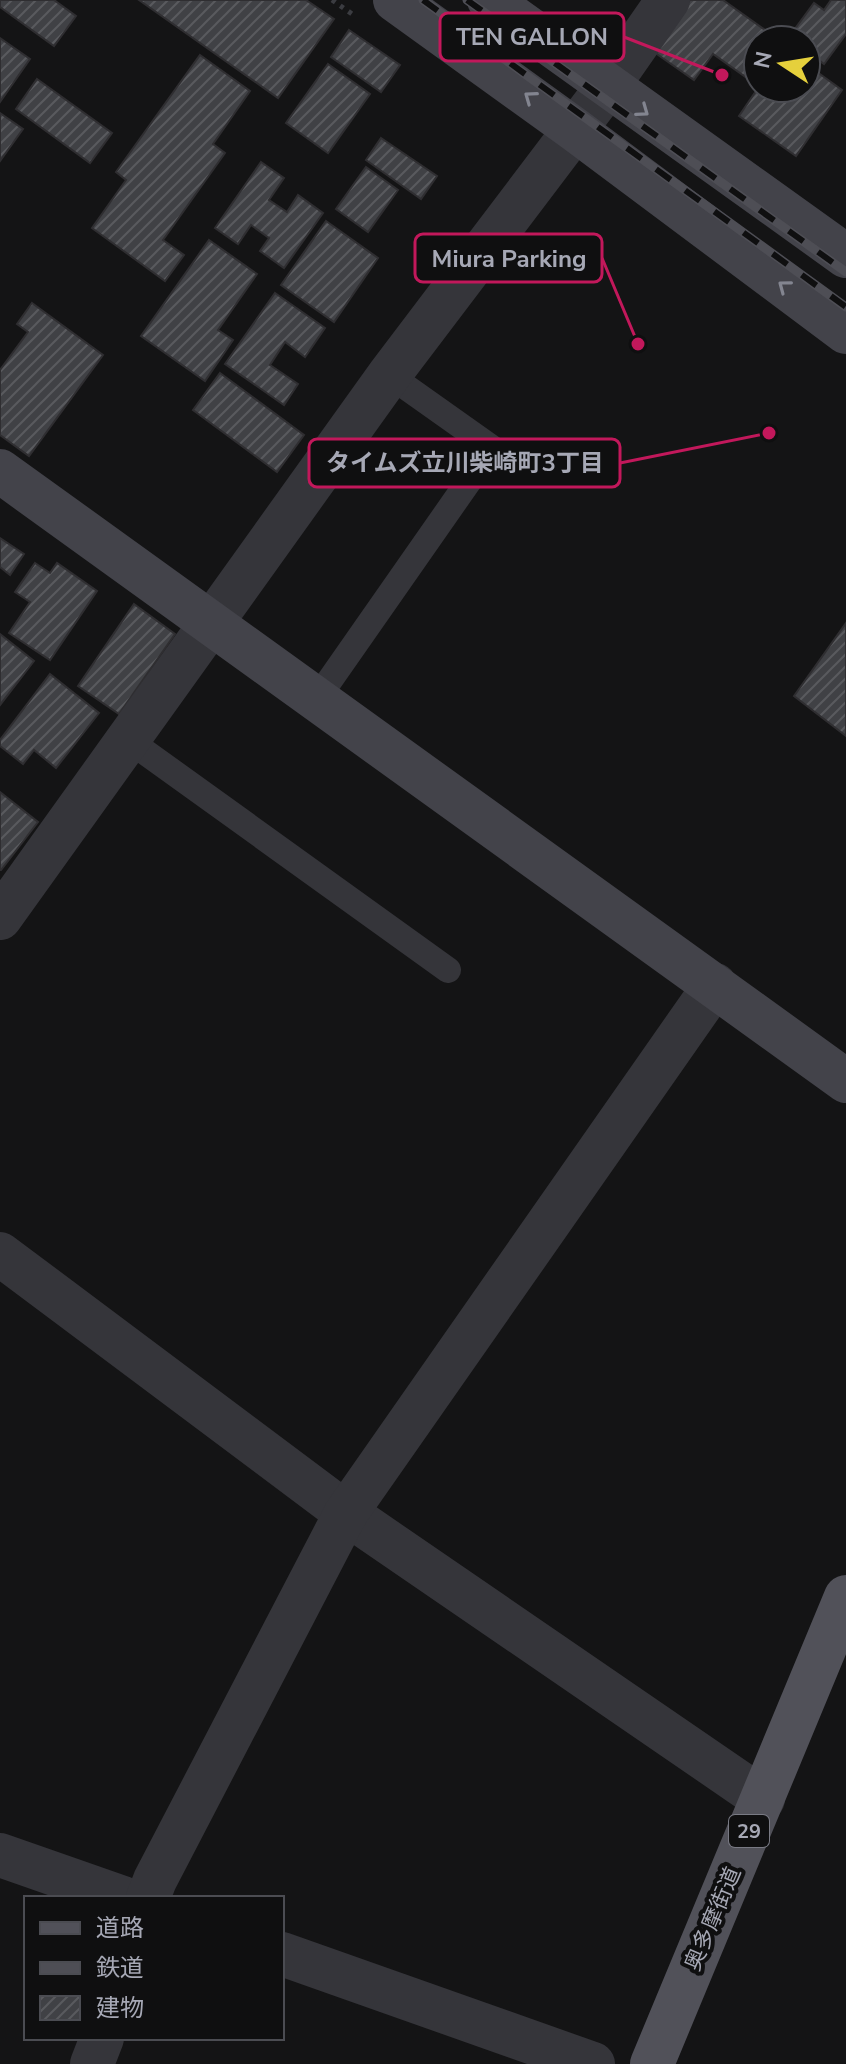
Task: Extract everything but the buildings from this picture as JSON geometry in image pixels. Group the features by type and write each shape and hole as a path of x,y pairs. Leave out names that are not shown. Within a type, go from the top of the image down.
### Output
{"main road":[{"name":"奥多摩街道","path":"652,2064 846,1597"}],"street":[{"path":"395,0 846,332"},
{"path":"489,0 846,256"},
{"path":"0,918 389,375 608,86 668,0"},
{"path":"0,471 846,1081"},
{"path":"149,1896 346,1513 715,985"},
{"path":"0,1254 346,1513 763,1799"},
{"path":"0,1855 117,1896"},
{"path":"284,1955 593,2064"}],"lane":[{"path":"316,700 492,448 389,375"},
{"path":"127,739 448,970"}],"railway":[{"path":"423,0 846,307"},
{"path":"467,0 846,272"}],"place":[{"name":"TEN GALLON","path":"722,75"},
{"name":"Miura Parking","path":"638,344"},
{"name":"タイムズ立川柴崎町3丁目","path":"769,433"}]}
